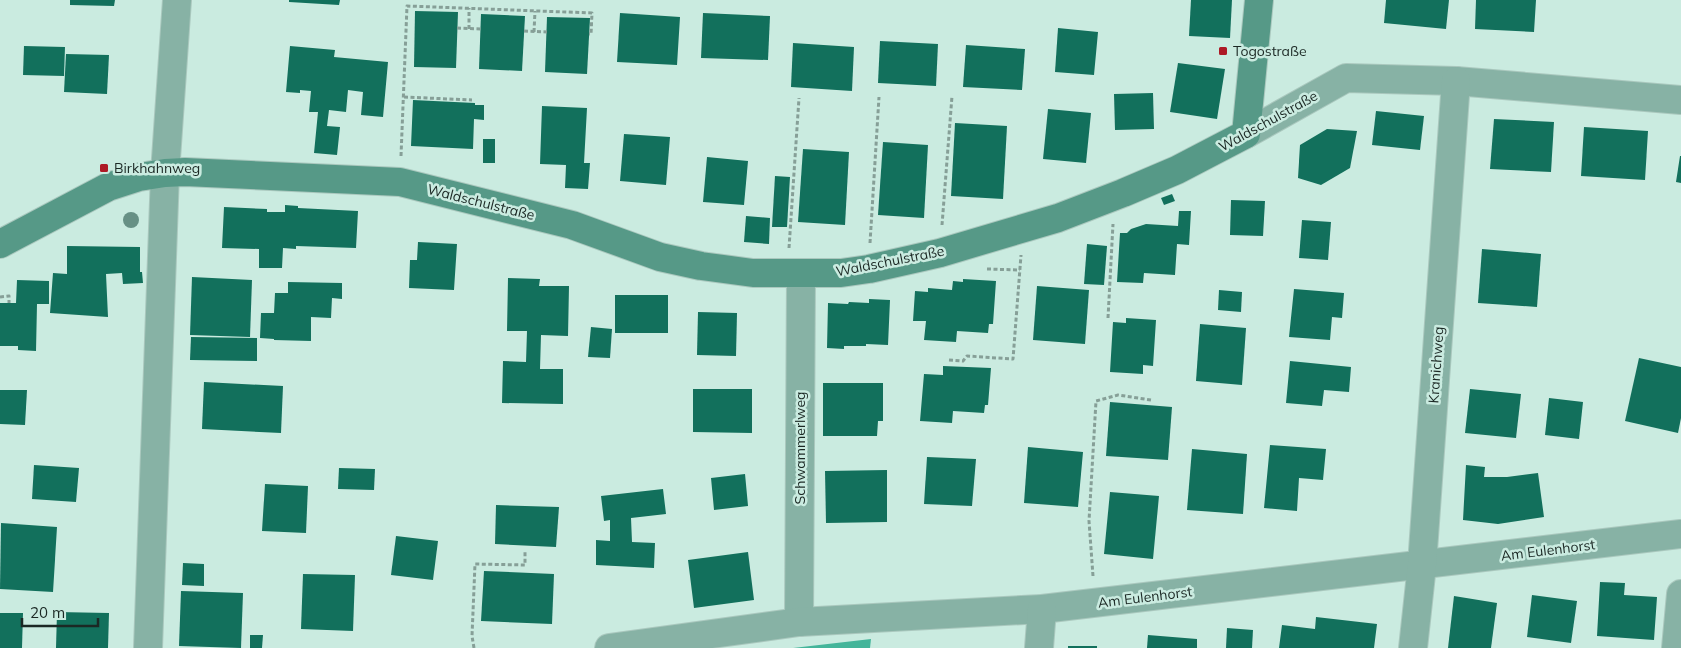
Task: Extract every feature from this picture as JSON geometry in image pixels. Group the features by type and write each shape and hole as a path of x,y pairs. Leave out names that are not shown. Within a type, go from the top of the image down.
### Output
{"street":[{"path":"148,648 165,172 177,0"},
{"path":"1246,134 1259,0"},
{"name":"Waldschulstraße","path":"0,244 108,187 139,177 165,172 185,172 400,182 572,225 660,257 701,266 754,273 841,273 940,253 1058,218 1115,196 1203,157 1346,78 1456,81 1681,100"},
{"name":"Kranichweg","path":"1413,648 1422,565 1456,81"},
{"name":"Schwammerlweg","path":"794,274 798,622"},
{"name":"Am Eulenhorst","path":"609,648 798,622 1042,609 1681,534"},
{"path":"1676,648 1681,594"},
{"path":"1039,648 1042,609"}],"path":[{"path":"400,182 407,6 592,13 589,34"},
{"path":"468,29 469,8"},
{"path":"534,32 535,11"},
{"path":"457,28 481,29"},
{"path":"524,31 547,32"},
{"path":"869,268 879,96"},
{"path":"940,253 952,96"},
{"path":"404,97 472,100"},
{"path":"794,274 799,98"},
{"path":"1108,318 1115,196"},
{"path":"949,360 962,361 967,356 1013,359 1021,230"},
{"path":"0,297 9,296 9,303"},
{"path":"1095,603 1089,521 1096,401 1118,395 1151,400"},
{"path":"474,648 472,636 475,564 525,565 525,551"}],"green space":[{"path":"871,639 870,648 793,648"}],"building":[{"path":"70,0 115,0 114,6 70,5"},
{"path":"289,0 340,0 339,5 289,2"},
{"path":"1191,0 1232,0 1230,38 1189,36"},
{"path":"1386,0 1449,0 1446,29 1384,23"},
{"path":"1476,0 1536,0 1534,32 1475,29"},
{"path":"415,11 458,12 456,68 414,67"},
{"path":"620,13 680,17 677,65 617,62"},
{"path":"703,13 770,16 768,60 701,58"},
{"path":"481,14 525,16 522,71 479,69"},
{"path":"547,17 590,18 587,74 545,72"},
{"path":"1058,28 1098,32 1094,75 1055,72"},
{"path":"880,41 938,44 936,86 878,83"},
{"path":"793,43 854,47 852,91 791,87"},
{"path":"966,45 1025,49 1022,90 963,87"},
{"path":"24,46 65,47 64,76 23,75"},
{"path":"290,46 335,50 334,57 388,62 383,117 361,115 363,92 348,90 346,112 329,110 327,126 340,127 337,155 314,153 318,112 309,112 311,91 300,90 300,93 286,92"},
{"path":"66,54 109,55 107,94 64,92"},
{"path":"1178,63 1225,69 1217,119 1170,112"},
{"path":"1153,93 1154,129 1115,130 1114,94"},
{"path":"413,100 484,105 484,120 474,119 473,149 411,146"},
{"path":"542,106 587,108 584,163 590,163 588,189 565,188 566,165 540,164"},
{"path":"1048,109 1091,113 1086,163 1043,159"},
{"path":"1376,111 1424,116 1420,150 1372,145"},
{"path":"1494,119 1554,122 1551,172 1490,169"},
{"path":"955,123 1007,126 1003,199 951,196"},
{"path":"1584,127 1648,131 1645,180 1581,176"},
{"path":"1327,129 1357,131 1350,168 1321,185 1298,178 1300,145"},
{"path":"624,134 670,137 666,185 620,181"},
{"path":"483,139 495,139 495,163 483,163"},
{"path":"883,142 928,145 924,218 878,215"},
{"path":"803,149 849,152 845,225 798,222"},
{"path":"1681,156 1681,183 1676,182"},
{"path":"707,157 748,161 744,205 703,202"},
{"path":"775,176 790,177 787,227 772,227"},
{"path":"1172,194 1175,201 1164,205 1161,198"},
{"path":"1231,200 1265,201 1263,236 1230,235"},
{"path":"285,205 298,206 298,208 358,211 356,248 296,246 296,249 283,248 282,268 259,268 259,249 222,248 224,207 267,209 267,212 285,212"},
{"path":"1179,211 1191,211 1189,245 1177,244 1175,275 1144,273 1143,283 1117,282 1120,233 1127,233 1131,229 1146,224 1178,226"},
{"path":"746,216 770,218 769,244 744,242"},
{"path":"1302,220 1331,222 1328,260 1299,258"},
{"path":"418,242 457,244 454,290 409,288 410,260 417,260"},
{"path":"1087,244 1107,246 1104,285 1084,284"},
{"path":"67,246 140,247 140,272 142,272 143,283 123,284 122,273 106,274 108,317 50,313 53,273 67,274"},
{"path":"1482,249 1541,254 1537,307 1478,303"},
{"path":"192,277 252,280 250,337 190,335"},
{"path":"508,278 540,279 539,286 569,286 568,336 541,335 540,369 563,369 563,404 502,403 503,361 526,362 527,331 507,331"},
{"path":"963,279 996,281 993,324 989,324 988,333 957,331 956,342 924,340 926,321 913,321 915,291 928,292 928,288 952,290 953,281 963,282"},
{"path":"17,280 49,281 49,304 37,304 36,351 18,350 18,346 0,346 0,303 16,303"},
{"path":"288,282 342,283 342,299 332,298 331,318 311,317 311,341 260,338 261,313 274,313 275,293 288,293"},
{"path":"1037,286 1089,290 1085,344 1033,340"},
{"path":"1294,289 1344,293 1342,318 1332,317 1330,340 1289,337"},
{"path":"1219,290 1242,292 1241,312 1218,310"},
{"path":"615,295 668,295 668,333 615,333"},
{"path":"869,299 890,300 888,345 866,344 866,346 844,346 844,349 827,348 828,303 869,303"},
{"path":"698,312 737,313 736,356 697,355"},
{"path":"1126,318 1156,320 1153,366 1143,365 1143,374 1110,372 1113,322 1126,323"},
{"path":"1200,324 1246,328 1242,385 1196,381"},
{"path":"591,327 612,329 610,358 588,357"},
{"path":"191,337 257,338 257,361 190,360"},
{"path":"1639,358 1681,367 1681,418 1678,433 1625,421"},
{"path":"1290,361 1351,367 1349,392 1324,390 1322,406 1286,403"},
{"path":"943,366 991,368 988,405 985,405 984,413 953,411 952,423 920,421 924,374 943,375"},
{"path":"204,382 283,386 281,433 202,429"},
{"path":"823,383 883,383 883,421 878,421 877,436 823,436"},
{"path":"693,389 752,389 752,433 693,432"},
{"path":"1470,389 1521,394 1516,438 1465,433"},
{"path":"0,390 27,390 25,425 0,424"},
{"path":"1549,398 1583,402 1579,439 1545,435"},
{"path":"1110,402 1172,407 1168,460 1106,456"},
{"path":"1270,445 1326,449 1323,480 1299,478 1297,511 1264,508"},
{"path":"1028,447 1083,452 1078,507 1024,503"},
{"path":"1192,449 1247,454 1243,514 1187,510"},
{"path":"927,457 976,459 972,506 924,504"},
{"path":"34,465 79,468 76,502 32,499"},
{"path":"1466,465 1485,467 1484,477 1507,477 1538,473 1544,517 1498,524 1463,520"},
{"path":"339,468 375,469 374,490 338,489"},
{"path":"887,470 887,522 826,523 825,471"},
{"path":"745,474 748,506 714,510 711,478"},
{"path":"265,484 308,486 306,533 262,531"},
{"path":"663,489 666,514 631,518 632,542 655,543 654,568 596,565 596,540 610,541 610,520 604,521 601,496"},
{"path":"1110,492 1159,496 1153,559 1104,554"},
{"path":"496,505 559,507 556,547 495,544"},
{"path":"1,523 57,527 53,592 0,589"},
{"path":"396,536 438,541 433,580 391,575"},
{"path":"748,552 754,600 694,608 688,560"},
{"path":"183,563 204,564 204,586 182,585"},
{"path":"484,571 554,574 552,624 481,621"},
{"path":"303,574 355,575 353,631 301,629"},
{"path":"1600,582 1625,583 1624,595 1657,597 1654,640 1597,636"},
{"path":"181,591 243,593 241,648 179,646"},
{"path":"1532,595 1577,601 1571,643 1527,637"},
{"path":"1454,596 1497,603 1491,648 1448,648"},
{"path":"57,612 109,613 108,648 56,648"},
{"path":"0,613 23,613 22,648 0,648"},
{"path":"1316,617 1377,624 1374,648 1279,648 1282,625 1315,629"},
{"path":"1227,628 1253,630 1252,648 1226,648"},
{"path":"250,635 263,635 262,648 250,648"},
{"path":"1148,635 1197,639 1197,648 1147,648"},
{"path":"1068,646 1097,646 1097,648 1068,648"}],"place":[{"name":"Togostraße","path":"1223,51"},
{"name":"Birkhahnweg","path":"104,168"}]}
